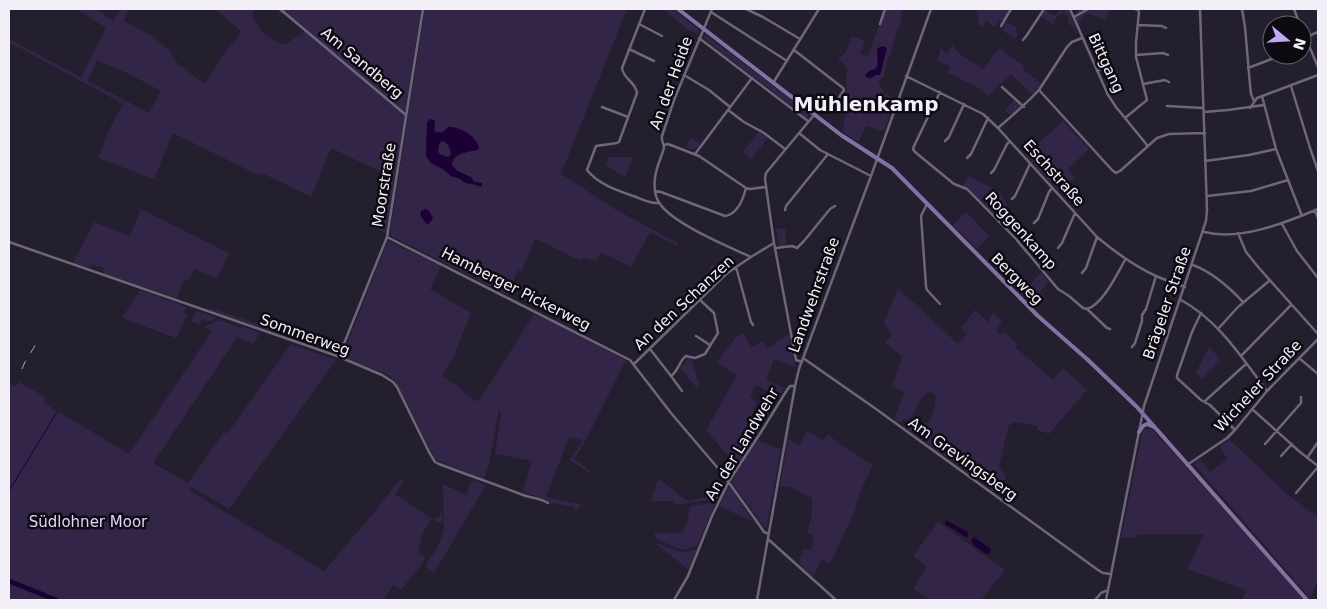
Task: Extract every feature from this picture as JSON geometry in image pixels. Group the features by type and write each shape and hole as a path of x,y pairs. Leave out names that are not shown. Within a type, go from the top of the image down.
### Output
{"main road":[{"name":"Bergweg","path":"678,9 849,141 889,166 1038,316 1088,360 1142,413 1308,600"},
{"path":"1139,432 1146,424 1156,428"}],"street":[{"name":"Am Sandberg","path":"280,9 406,114"},
{"name":"Moorstraße","path":"337,356 341,351 387,236 423,9"},
{"path":"645,9 622,68 622,72 638,90 619,142 617,144 596,146 587,170 609,187 649,202 659,203 678,220 751,257"},
{"path":"746,9 763,16 800,39"},
{"path":"773,83 819,9"},
{"path":"880,24 886,9"},
{"name":"Landwehrstraße","path":"757,600 795,386 802,360 878,159 931,9"},
{"path":"1001,26 1011,9"},
{"path":"1023,40 1044,9"},
{"name":"Bittgang","path":"1070,9 1108,95 1148,146"},
{"path":"1074,17 1088,9"},
{"path":"1125,118 1147,100 1136,55 1139,12 1135,9"},
{"name":"Brägeler Straße","path":"1106,600 1142,413 1204,232 1206,221 1207,196 1200,9"},
{"path":"1242,9 1251,94 1254,101"},
{"path":"711,10 787,60"},
{"name":"An der Heide","path":"659,203 655,191 654,177 664,148 661,139 674,100 711,10"},
{"path":"639,24 662,36"},
{"path":"1138,25 1162,26 1166,28"},
{"path":"699,38 808,121"},
{"path":"998,128 1024,107 1039,90 1067,47 1072,42 1082,38"},
{"path":"630,49 654,60"},
{"path":"794,50 843,88 844,90 831,110"},
{"path":"1312,52 1318,67"},
{"path":"1136,55 1163,53 1168,55"},
{"path":"1096,71 1110,63"},
{"path":"1248,68 1262,63"},
{"path":"684,75 709,90 744,122 764,133 785,149"},
{"path":"1250,108 1256,98 1318,75"},
{"name":"Eschstraße","path":"906,76 964,104 988,118 1097,237 1126,260 1156,276 1185,287"},
{"path":"695,154 752,78"},
{"path":"1143,84 1165,80 1169,82"},
{"path":"1291,86 1318,171"},
{"path":"1002,87 1024,107"},
{"path":"1039,90 1116,173 1157,138 1169,134 1205,133"},
{"name":"Roggenkamp","path":"940,92 914,146 915,152 954,184 967,189 1016,239 1058,289 1087,310"},
{"path":"1262,96 1276,149 1302,216"},
{"path":"945,141 949,137 964,104"},
{"path":"1167,106 1204,110 1250,108 1264,105"},
{"path":"602,107 628,117"},
{"path":"802,360 796,360 774,243 765,179 766,173 814,114"},
{"path":"967,158 971,154 988,118"},
{"path":"798,133 828,154 871,176"},
{"path":"991,173 1010,141"},
{"path":"664,145 668,144 695,154 746,188 765,187"},
{"path":"1205,161 1250,156 1276,149"},
{"path":"786,210 786,206 828,154"},
{"path":"1012,199 1030,164"},
{"path":"1207,196 1251,190 1288,180"},
{"path":"655,191 725,216 732,214 740,204 746,188"},
{"path":"1034,223 1038,219 1052,188"},
{"path":"927,204 921,216 926,286 927,290 940,304"},
{"path":"776,248 792,246 797,248 830,209 835,206"},
{"path":"1204,232 1217,234 1238,233 1282,224 1316,210 1318,218"},
{"path":"1058,248 1075,213"},
{"path":"1282,224 1297,251 1318,278"},
{"path":"1238,233 1246,252 1269,281 1318,334"},
{"name":"Hamberger Pickerweg","path":"387,236 608,348 634,364"},
{"path":"1082,273 1086,268 1097,237"},
{"name":"Sommerweg","path":"9,242 337,356 382,375 397,387 429,452 438,464 548,502"},
{"name":"An den Schanzen","path":"634,364 726,274 774,243"},
{"path":"1110,329 1087,310 1105,293 1126,260"},
{"path":"1192,265 1218,279 1243,302"},
{"path":"736,267 753,325"},
{"path":"1132,347 1135,343 1142,315 1146,309 1156,276"},
{"path":"1218,329 1243,302 1269,281"},
{"path":"671,376 686,356 695,358 704,354 716,336 718,330 714,313 700,300"},
{"path":"1180,300 1201,313 1218,329 1267,391"},
{"path":"1241,356 1291,305"},
{"path":"1201,313 1192,332 1177,375 1201,400 1210,404 1236,430"},
{"path":"696,336 710,345"},
{"name":"Wicheler Straße","path":"1188,465 1236,430 1267,391 1318,339"},
{"path":"650,349 682,391"},
{"path":"1299,358 1318,374"},
{"name":"Am Grevingsberg","path":"802,360 876,409 1098,570 1111,574"},
{"path":"634,364 671,413 729,481 764,532 769,534"},
{"path":"1205,402 1246,364"},
{"name":"An der Landwehr","path":"674,600 688,576 712,516 729,481 787,390 790,386 795,386"},
{"path":"1265,444 1300,403 1301,397"},
{"path":"1252,409 1318,466 1296,493"},
{"path":"1308,458 1318,442"},
{"path":"1281,456 1292,444"},
{"path":"768,539 836,600"},
{"path":"1095,600 1101,592 1108,590"}],"green space":[{"path":"77,9 96,9 113,21 121,9 129,9 124,21 152,36 170,51 178,64 205,84 222,56 242,32 215,9 254,9 252,13 260,29 274,40 286,44 305,31 276,9 421,9 385,233 371,226 385,174 331,148 311,197 262,173 260,176 173,133 154,179 98,158 109,130 123,104 9,42 9,39 81,77 106,28","holes":["97,60 161,91 149,113 88,81"]},
{"path":"425,9 627,9 561,174 615,209 679,244 677,246 650,232 631,267 601,252 596,261 582,258 580,261 535,238 522,271 518,270 508,295 391,236 390,231","holes":["427,122 436,123 434,131 443,132 456,127 469,134 478,150 458,156 455,158 452,166 457,171 472,178 474,182 479,183 477,186 451,176 443,169 431,163 426,156"]},
{"path":"663,9 672,9 697,28 699,34 687,29"},
{"path":"885,9 901,9 901,20 884,76 878,82 885,94 896,98 884,131 866,126 859,142 843,132 846,112 847,67 838,59 846,52 852,36 865,41 860,54 868,56"},
{"path":"977,9 1009,9 1003,20 999,20 995,27 986,21 982,28 979,24"},
{"path":"1060,9 1068,9 1075,31 1067,22 1069,19 1064,13 1060,14 1054,21 1054,25 1041,16 1045,10 1055,16"},
{"path":"1079,9 1110,9 1106,20 1085,14 1079,21 1080,24 1077,25 1074,17"},
{"path":"1006,22 1017,28 1015,32 1018,34 1015,39 1002,30"},
{"path":"706,35 810,114 807,118 703,38"},
{"path":"952,45 960,54 983,69 999,48 1024,66 1023,69 1043,85 1034,96 1011,74 988,96 977,87 948,73 950,66 937,61 941,48 947,54"},
{"path":"1014,100 1020,108 1010,115 1005,110"},
{"path":"1063,121 1089,149 1068,169 1075,177 1059,192 1025,155"},
{"path":"759,132 768,138 751,159 743,152"},
{"path":"691,137 700,144 694,150 686,148"},
{"path":"442,141 449,148 451,154 449,157 438,152 439,144"},
{"path":"609,157 633,157 625,177 606,165"},
{"path":"969,176 1000,192 1013,217 1004,226 967,189 962,187"},
{"path":"141,209 229,253 218,276 215,278 194,269 189,281 184,280 177,298 104,274 103,268 92,265 89,268 73,263 94,222 130,236"},
{"path":"966,212 989,236 977,249 953,225"},
{"path":"785,228 787,245 779,246 776,229"},
{"path":"389,241 441,266 430,289 471,313 453,358 442,376 478,402 534,314 565,327 626,360 587,438 574,459 591,471 590,473 570,460 583,440 569,437 546,497 583,505 578,507 577,511 574,507 553,503 552,505 548,500 523,492 532,461 495,454 501,411 499,410 484,479 438,461 434,457 395,381 389,375 342,357"},
{"path":"712,264 725,272 702,295 699,290"},
{"path":"1041,272 1048,281 1040,292 1045,297 1035,309 1021,295"},
{"path":"898,288 958,344 967,334 961,328 975,310 988,322 993,313 1002,321 996,331 1001,335 1004,331 1017,344 1015,347 1053,380 1063,368 1087,390 1049,434 1038,430 1038,426 1015,422 1009,425 999,466 1006,478 993,491 902,425 914,422 928,423 933,413 935,402 935,395 931,392 921,398 911,417 899,423 894,419 904,393 892,386 902,357 885,342 892,335 884,323"},
{"path":"140,290 187,307 184,312 187,315 185,321 176,338 122,318"},
{"path":"210,308 264,326 267,318 274,320 271,331 210,310"},
{"path":"197,311 215,318 208,321 202,319 199,325 191,321"},
{"name":"Südlohner Moor","path":"219,320 260,333 253,344 237,337 153,463 188,483 224,432 227,434 291,344 336,360 229,509 192,487 189,490 324,571 401,478 404,482 395,494 432,519 422,534 418,553 425,557 422,564 401,590 393,585 386,600 9,600 9,383 15,386 19,382 45,397 44,403 129,454 212,331 204,327"},
{"path":"742,333 752,347 762,341 768,348 789,334 795,367 774,359 766,380 784,388 778,398 756,385 750,397 757,402 749,421 760,429 737,466 706,430 737,375 717,363 735,338"},
{"path":"1209,347 1221,360 1202,379 1196,372"},
{"path":"691,358 699,385 697,388 680,368"},
{"path":"1152,429 1305,600 1243,600 1246,590 1187,569 1204,534 1137,535 1136,538 1121,538 1142,434 1144,430"},
{"path":"807,430 823,441 828,434 838,443 873,465 830,564 822,559 813,577 799,563 803,549 811,550 814,536 807,534 812,514 812,498 790,487 780,486 788,439 799,446"},
{"path":"1229,439 1289,496 1318,517 1318,581 1310,598 1195,465 1200,459 1210,472 1227,459 1220,446"},
{"path":"757,440 781,449 766,529 732,483 732,479"},
{"path":"658,478 687,501 715,495 719,493 725,482 726,484 719,498 676,505 672,501 651,501"},
{"path":"472,480 486,485 434,573 425,566 437,548 444,531 443,484 466,495"},
{"path":"728,487 731,487 753,522 719,506"},
{"path":"715,504 697,546 682,550 656,539 654,533 672,534 682,532 687,523 690,506"},
{"path":"440,512 442,523 432,519 439,517"},
{"path":"938,522 1005,570 981,600 930,600 913,589 927,567 913,556"},
{"path":"656,544 682,552 697,550 689,570"}],"shaded area":[{"path":"883,46 887,48 880,75 868,78 865,76 877,66 877,49"},
{"path":"430,119 435,120 434,131 436,132 442,132 448,127 452,127 466,132 474,139 479,147 478,150 465,152 458,156 452,165 457,171 471,177 474,182 482,183 482,187 465,183 431,163 426,156 427,122","holes":["442,141 450,150 451,154 449,157 438,152 439,144"]},
{"path":"425,209 429,211 433,218 429,224 422,218 421,211"},
{"path":"946,520 969,533 967,538 945,524"},
{"path":"974,537 991,549 989,554 974,546 971,540"}],"waterway":[{"path":"9,491 57,412"},
{"path":"9,581 56,600"}],"railway":[{"path":"22,369 36,344"}],"district":[{"name":"Mühlenkamp","path":"866,104"}]}
